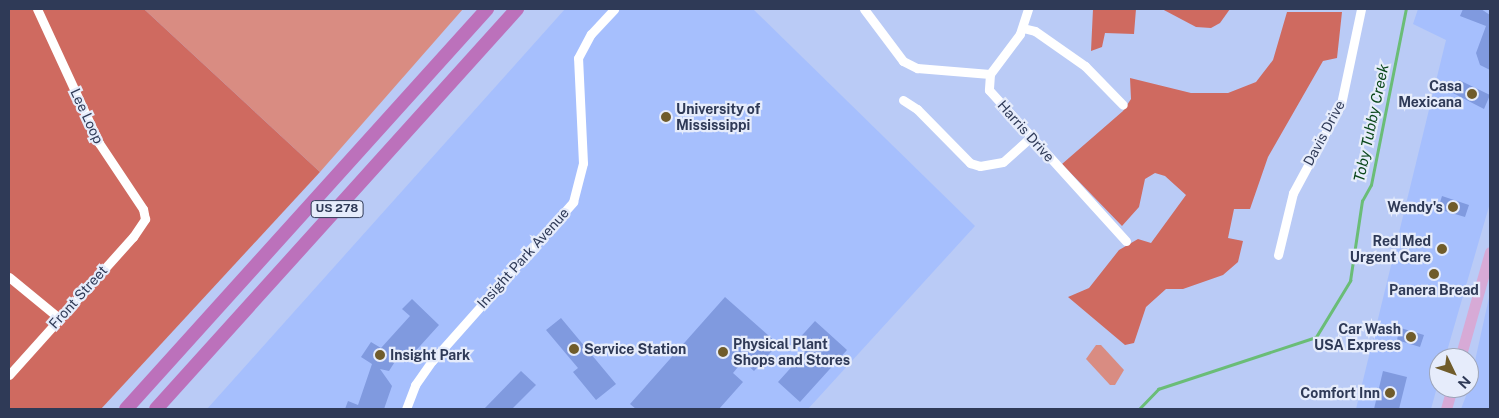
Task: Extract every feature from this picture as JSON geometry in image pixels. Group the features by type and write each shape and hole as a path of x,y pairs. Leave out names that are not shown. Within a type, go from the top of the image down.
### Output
{"highway":[{"name":"US 278","path":"128,407 487,9"},
{"name":"US 278","path":"156,409 517,9"}],"main road":[{"path":"1463,348 1490,252"}],"street":[{"name":"Lee Loop","path":"37,9 99,143 143,209 145,218"},
{"name":"Insight Park Avenue","path":"406,409 415,385 432,362 573,202 583,163 578,58 591,34 614,9"},
{"path":"864,9 903,61 917,68 990,74 1024,28 1028,9"},
{"name":"Davis Drive","path":"1278,255 1293,193 1341,104 1361,9"},
{"path":"1024,28 1085,66 1122,104"},
{"name":"Harris Drive","path":"990,74 989,90 1126,241"},
{"path":"903,100 917,109 970,163 980,166 1002,162 1031,137"},
{"name":"Front Street","path":"9,375 145,218"},
{"path":"9,277 59,318"}],"shaded area":[{"path":"9,9 144,9 320,172 101,409 9,409"},
{"path":"144,9 463,9 320,172"},
{"name":"University of Mississippi","path":"565,9 753,9 975,226 808,409 207,409"},
{"path":"1093,9 1136,9 1134,34 1105,33 1102,47 1091,51"},
{"path":"1162,9 1230,9 1220,23 1211,28 1196,27"},
{"path":"1418,9 1490,9 1490,203 1448,348 1429,348 1429,398 1434,398 1431,409 1356,409 1446,40 1413,24"},
{"path":"1287,12 1342,12 1337,58 1323,61 1268,157 1250,209 1234,209 1228,238 1243,241 1238,262 1223,275 1183,289 1166,289 1146,307 1134,343 1125,345 1068,297 1089,288 1119,250 1138,239 1151,243 1186,195 1165,176 1155,173 1145,179 1139,207 1122,226 1062,164 1123,111 1131,99 1130,78 1191,93 1228,93 1256,82 1273,60"},
{"path":"1490,293 1490,409 1461,409 1465,398 1479,398 1478,348"},
{"path":"1096,345 1101,345 1124,370 1115,385 1110,385 1086,359"}],"building":[{"path":"1463,9 1481,9 1490,15 1490,70 1480,65 1476,53 1486,26 1460,16"},
{"name":"Casa Mexicana","path":"1459,80 1490,95 1484,109 1453,93"},
{"name":"Wendy's","path":"1442,196 1469,205 1465,217 1438,209"},
{"name":"Physical Plant Shops and Stores","path":"725,297 778,344 754,371 743,361 733,373 743,382 719,409 636,409 630,404"},
{"name":"Insight Park","path":"412,299 439,325 411,356 403,352 391,355 396,360 389,371 380,369 392,386 384,409 345,409 348,401 358,405 372,364 361,357 371,342 381,348 410,316 402,309"},
{"name":"Service Station","path":"561,318 616,384 596,400 573,372 578,368 546,330"},
{"path":"815,321 847,350 800,402 778,382 805,352 795,343"},
{"name":"Car Wash USA Express","path":"1394,326 1424,335 1420,347 1397,340 1398,335 1392,333"},
{"path":"521,371 536,385 512,409 484,409"},
{"name":"Comfort Inn","path":"1383,371 1407,377 1399,409 1374,409"}],"waterway":[{"name":"Toby Tubby Creek","path":"1139,409 1158,389 1316,337 1350,281 1362,201 1371,185 1406,9"}],"place":[{"name":"Casa Mexicana","path":"1472,94"},
{"name":"University of Mississippi","path":"666,117"},
{"name":"Wendy's","path":"1453,207"},
{"name":"Red Med Urgent Care","path":"1442,249"},
{"name":"Panera Bread","path":"1434,274"},
{"name":"Car Wash USA Express","path":"1411,337"},
{"name":"Service Station","path":"574,349"},
{"name":"Physical Plant Shops and Stores","path":"723,352"},
{"name":"Insight Park","path":"380,355"},
{"name":"Comfort Inn","path":"1390,393"}]}
